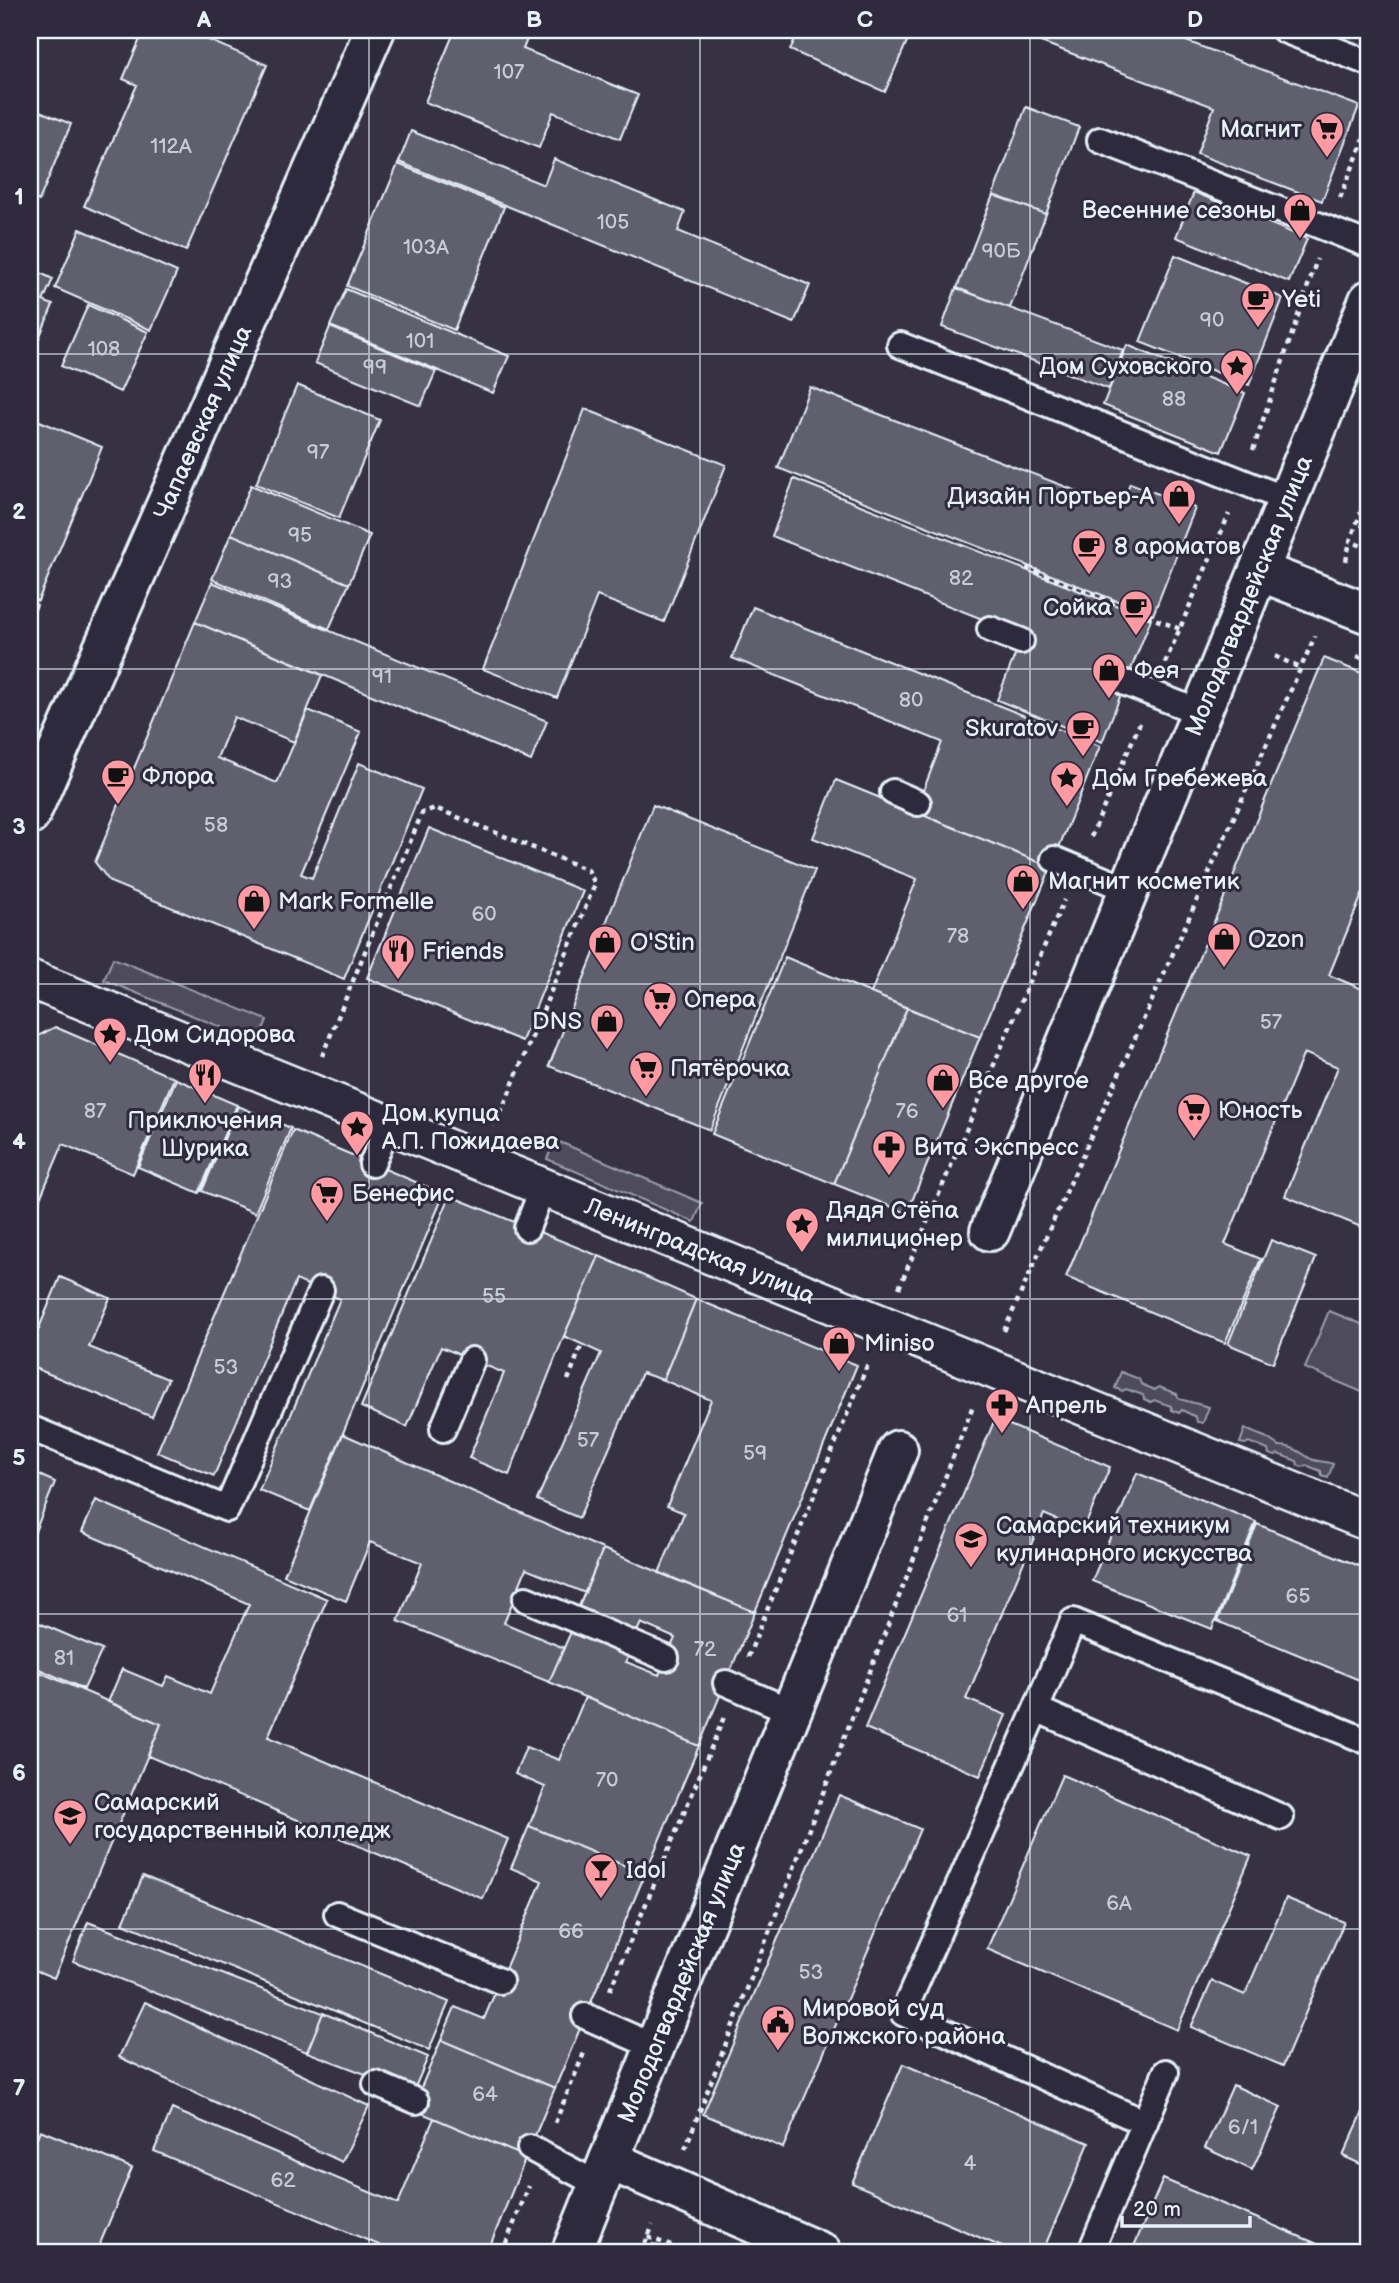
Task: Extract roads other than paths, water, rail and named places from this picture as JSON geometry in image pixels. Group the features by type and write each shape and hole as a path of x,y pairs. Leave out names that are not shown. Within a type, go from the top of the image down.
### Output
{"street":[{"name":"Чапаевская улица","path":"30,815 376,30"},
{"name":"Молодогвардейская улица","path":"990,1231 1369,300"},
{"path":"1259,571 1353,608"},
{"name":"Ленинградская улица","path":"30,979 1369,1522"},
{"name":"Молодогвардейская улица","path":"571,2253 898,1450"},
{"path":"604,2173 670,2188 822,2253"}],"lane":[{"path":"1284,30 1369,63"},
{"path":"1100,140 1369,244"},
{"path":"900,345 1288,500"},
{"path":"990,629 1021,642"},
{"path":"1126,683 1201,713"},
{"path":"893,792 918,803"},
{"path":"1055,859 1129,890"},
{"path":"372,1164 388,1125"},
{"path":"527,1228 543,1187"},
{"path":"30,1428 227,1509 321,1290"},
{"path":"443,1429 472,1360"},
{"path":"526,1599 666,1658"},
{"path":"1145,2123 902,2013 1073,1620 1369,1742"},
{"path":"731,1685 791,1712"},
{"path":"1036,1709 1281,1817"},
{"path":"337,1914 500,1982"},
{"path":"591,2019 655,2047"},
{"path":"1090,2253 1166,2072"},
{"path":"376,2084 416,2101"},
{"path":"536,2151 604,2173"}],"place":[{"name":"Магнит","path":"1327,159"},
{"name":"Весенние сезоны","path":"1300,240"},
{"name":"Yeti","path":"1258,329"},
{"name":"Дом Суховского","path":"1237,396"},
{"name":"Дизайн Портьер-А","path":"1179,526"},
{"name":"8 ароматов","path":"1089,576"},
{"name":"Сойка","path":"1136,637"},
{"name":"Фея","path":"1109,700"},
{"name":"Skuratov","path":"1083,758"},
{"name":"Флора","path":"118,806"},
{"name":"Дом Гребежева","path":"1067,808"},
{"name":"Магнит косметик","path":"1023,911"},
{"name":"Mark Formelle","path":"254,931"},
{"name":"Ozon","path":"1224,969"},
{"name":"O'Stin","path":"605,972"},
{"name":"Friends","path":"398,981"},
{"name":"Опера","path":"660,1029"},
{"name":"DNS","path":"607,1051"},
{"name":"Дом Сидорова","path":"110,1064"},
{"name":"Пятёрочка","path":"646,1098"},
{"name":"Приключения Шурика","path":"205,1105"},
{"name":"Все другое","path":"943,1110"},
{"name":"Юность","path":"1194,1140"},
{"name":"Дом купца А.П. Пожидаева","path":"357,1157"},
{"name":"Вита Экспресс","path":"889,1177"},
{"name":"Бенефис","path":"327,1223"},
{"name":"Дядя Стёпа милиционер","path":"802,1254"},
{"name":"Miniso","path":"839,1373"},
{"name":"Апрель","path":"1002,1435"},
{"name":"Самарский техникум кулинарного искусства","path":"971,1569"},
{"name":"Самарский государственный колледж","path":"70,1846"},
{"name":"Idol","path":"601,1900"},
{"name":"Мировой суд Волжского района","path":"778,2052"}]}
